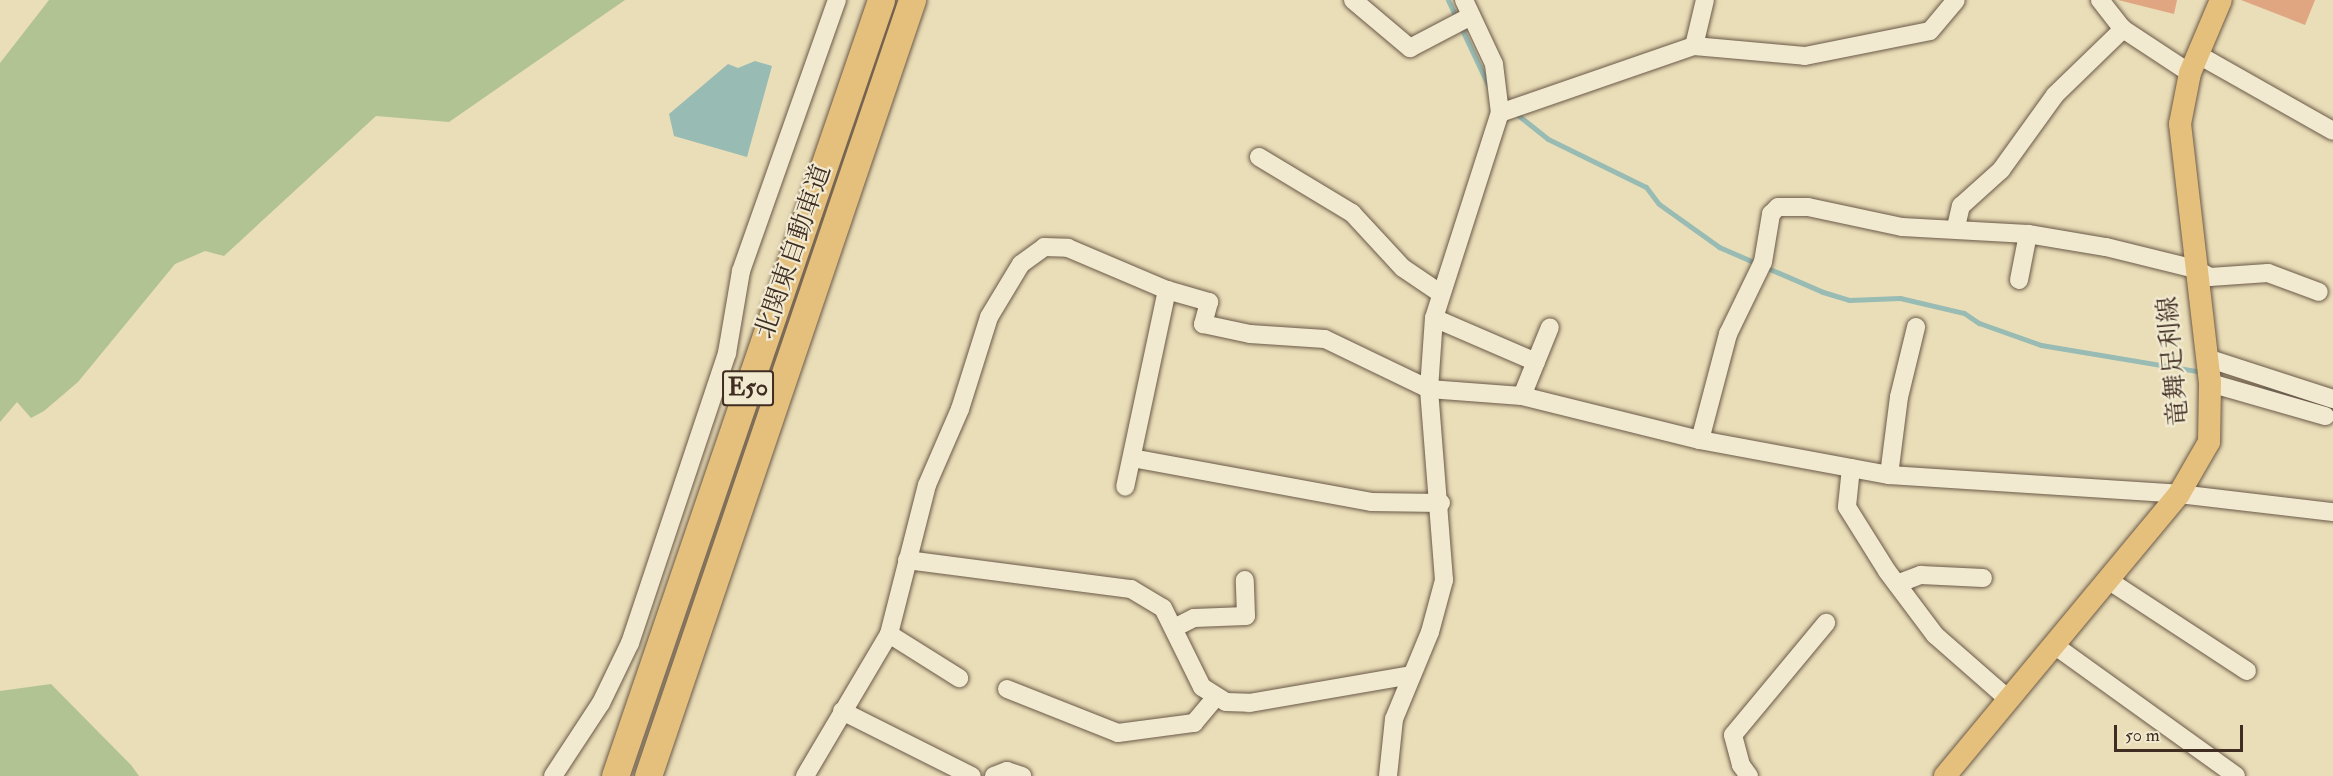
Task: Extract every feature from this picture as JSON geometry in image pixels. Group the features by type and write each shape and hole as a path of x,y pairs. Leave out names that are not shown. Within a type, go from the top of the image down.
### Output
{"highway":[{"name":"北関東自動車道","path":"615,776 881,0"},
{"name":"北関東自動車道","path":"648,776 912,0"}],"main road":[{"name":"竜舞足利線","path":"1945,776 2179,494 2208,442 2210,383 2180,140 2193,63 2221,0"}],"street":[{"path":"553,776 602,703 630,643 727,353 741,272 837,0"},
{"path":"1353,0 1410,48 1467,8 1499,81 1500,113 1440,293 1434,318 1429,389 1441,503 1444,562 1440,604 1411,675 1388,744 1388,776"},
{"path":"1694,46 1705,0"},
{"path":"1500,113 1694,46 1805,56 1817,51 1930,31 1956,0"},
{"path":"2100,0 2123,29 2333,131"},
{"path":"1956,226 1961,206 2001,170 2055,95 2123,29"},
{"path":"1259,157 1352,213 1403,268 1440,293"},
{"path":"1700,440 1728,333 1763,262 1771,214 1778,207 1808,207 1902,227 1956,226 2028,234 2106,247 2195,269 2224,279 2268,273 2319,292"},
{"path":"2019,280 2028,234"},
{"path":"806,776 889,634 927,485 960,409 989,317 1021,264 1044,247 1068,248 1167,290 1209,302 1203,324 1250,334 1324,339 1429,389 1522,396 1700,440 1889,475 2179,494 2333,512"},
{"path":"1125,487 1167,290"},
{"path":"1434,318 1536,362"},
{"path":"1522,396 1550,327"},
{"path":"1889,475 1899,397 1916,327"},
{"path":"2207,358 2333,399"},
{"path":"2210,383 2325,416"},
{"path":"1132,458 1363,501 1441,503"},
{"path":"1851,468 1847,507 1897,584 1935,635 2008,699"},
{"path":"907,561 1131,589 1163,608 1176,627 1202,687 1216,698 1249,703 1411,675"},
{"path":"1897,584 1921,575 1983,578"},
{"path":"1176,627 1194,618 1246,616 1245,580"},
{"path":"2108,580 2247,671"},
{"path":"1749,776 1740,765 1733,735 1826,623"},
{"path":"889,634 959,678"},
{"path":"2054,645 2210,768 2236,776"},
{"path":"1007,689 1118,733 1194,723 1216,698"},
{"path":"842,711 972,776"},
{"path":"994,776 1007,771 1022,776"}],"green space":[{"path":"49,0 625,0 449,122 376,116 224,256 205,251 175,264 78,382 44,411 31,418 17,402 0,422 0,63"},
{"path":"51,684 131,765 139,776 0,776 0,691"}],"water":[{"path":"755,61 772,66 747,157 674,136 669,114 728,64 738,68"}],"building":[{"path":"2118,0 2177,0 2174,14"},
{"path":"2241,0 2315,0 2305,25"}],"waterway":[{"path":"1448,0 1493,95"},
{"path":"1514,112 1548,139 1646,187 1659,204 1719,247 1823,292 1849,300 1900,298 1964,313 1979,323 2041,345 2202,372"},
{"path":"2266,387 2333,409"}]}
